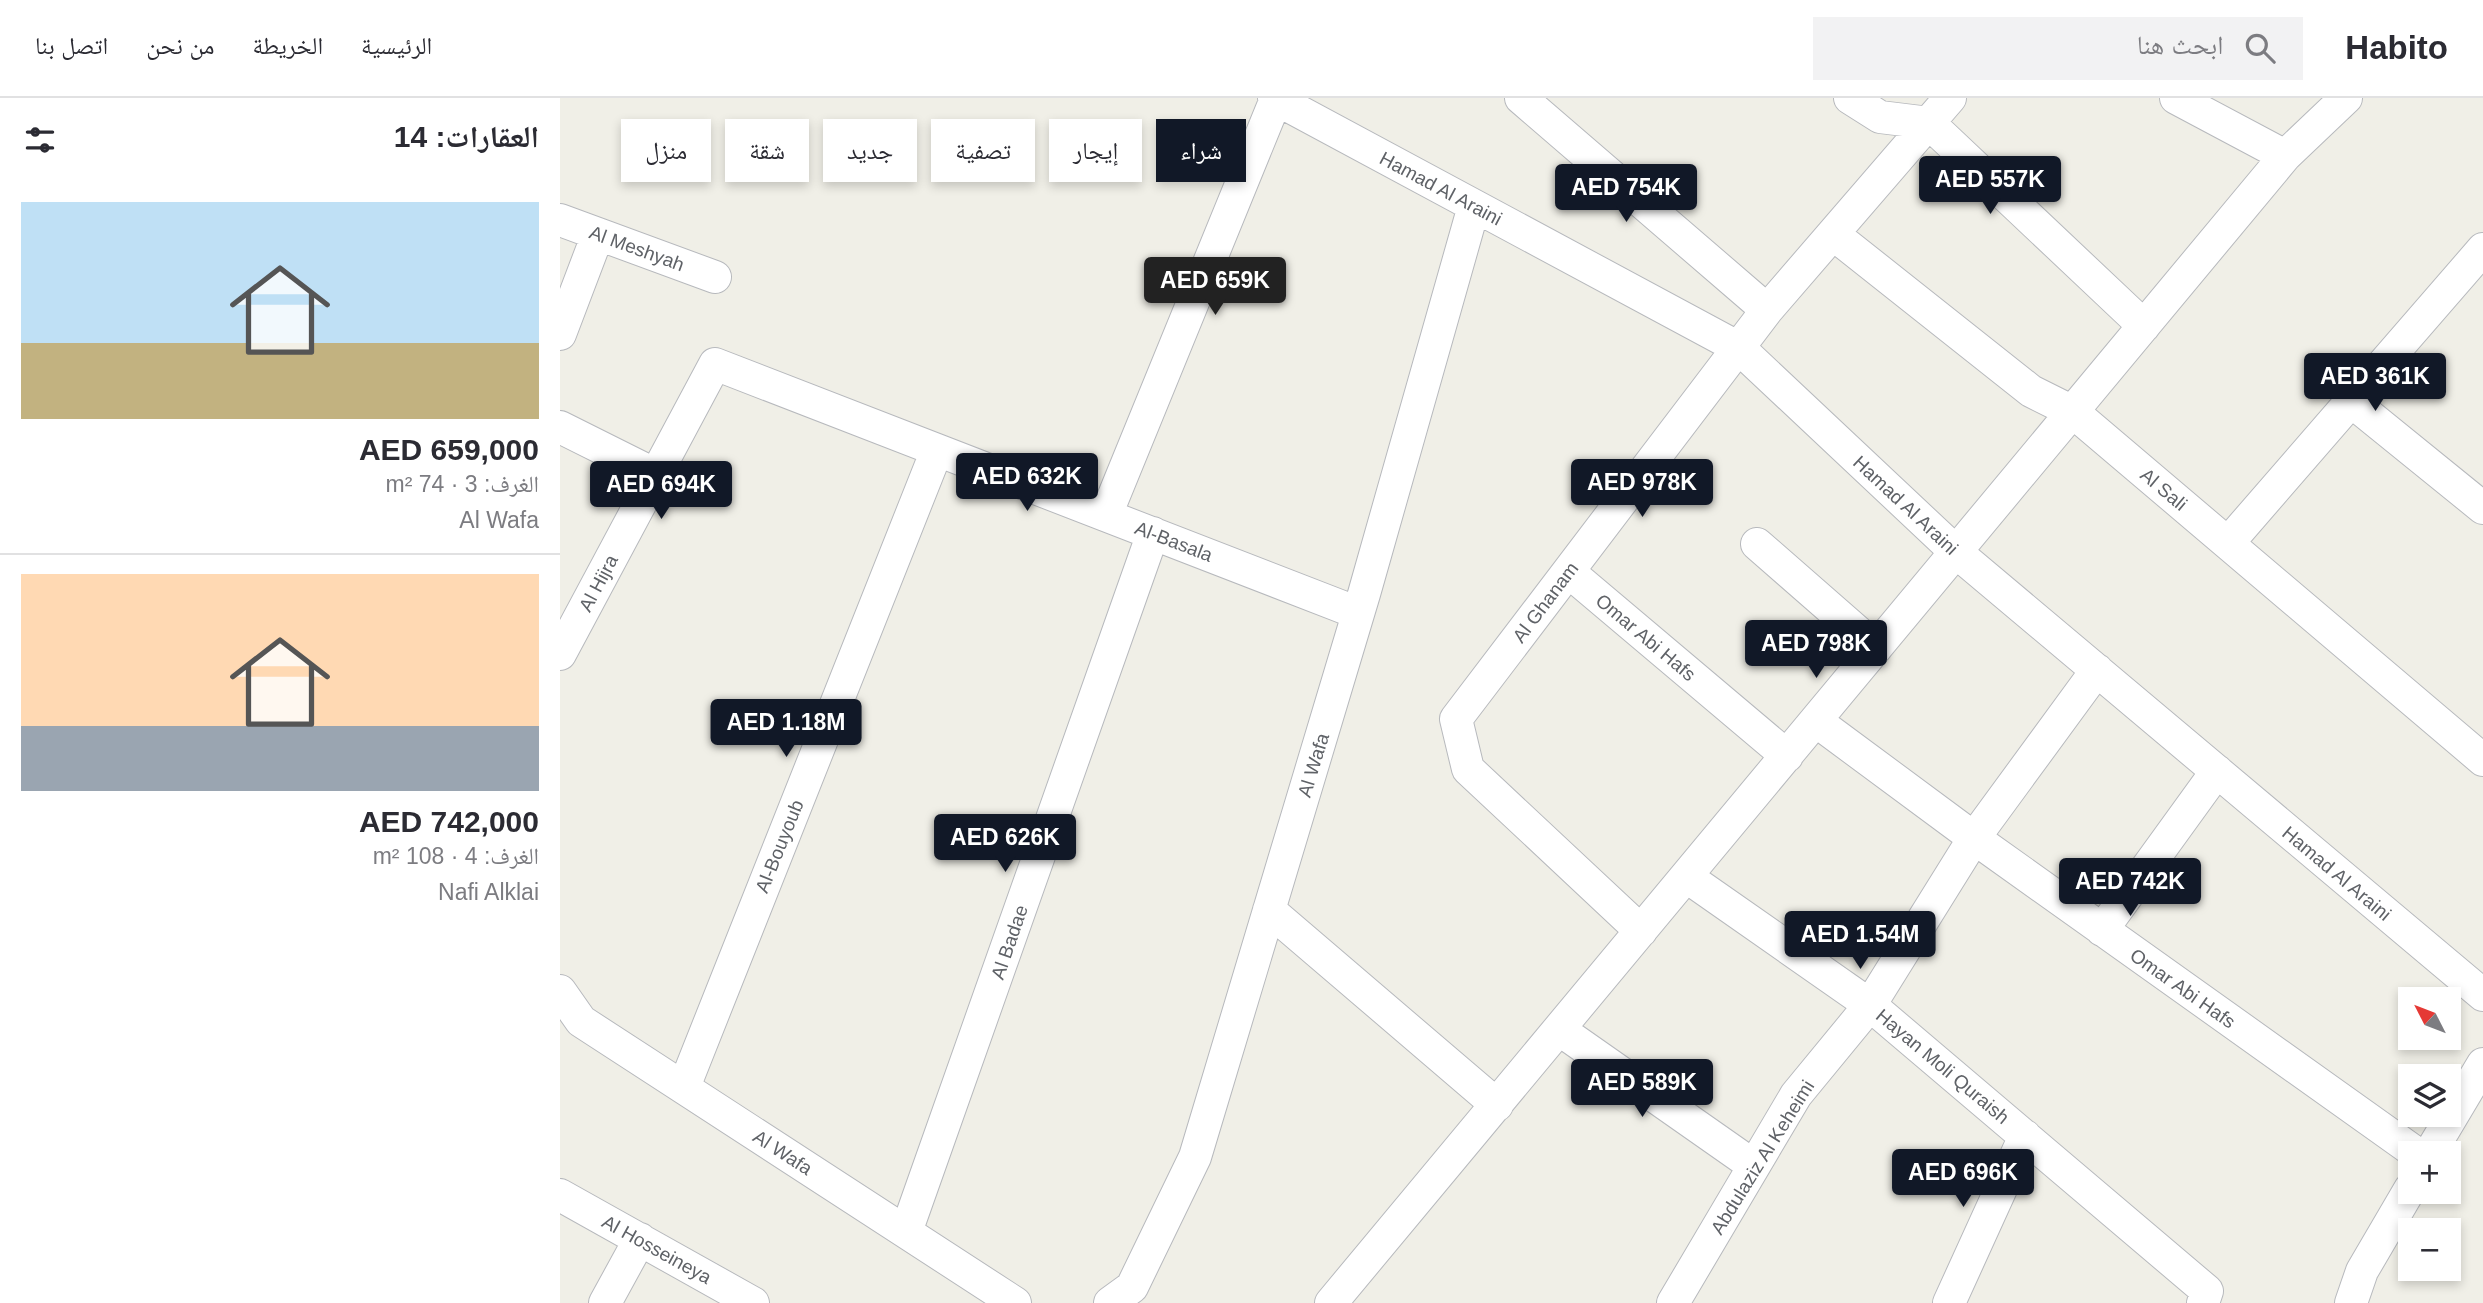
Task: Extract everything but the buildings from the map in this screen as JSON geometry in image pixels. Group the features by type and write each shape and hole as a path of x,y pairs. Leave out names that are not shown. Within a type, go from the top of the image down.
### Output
{"street":[{"path":"1850,98 1880,117 1929,123 2144,326"},
{"name":"Al Ghanam","path":"1642,931 1468,769 1456,719 1767,310 1950,98"},
{"path":"2176,98 2285,156"},
{"path":"1331,1303 2285,156 2346,98"},
{"path":"1106,515 1275,99"},
{"name":"Hamad Al Araini","path":"1275,99 1739,348 1956,552 2483,996"},
{"path":"1535,102 1767,310"},
{"name":"Al Wafa","path":"1110,1303 1132,1287 1195,1157 1358,613 1474,206"},
{"name":"Al Meshyah","path":"560,220 715,276"},
{"path":"560,334 598,234"},
{"name":"Al Sali","path":"1833,234 2031,391 2073,412 2483,760"},
{"path":"2228,543 2480,257"},
{"name":"Al-Basala","path":"715,364 1358,613"},
{"name":"Al Hijra","path":"562,645 715,364"},
{"path":"2351,401 2483,508"},
{"path":"560,428 656,475"},
{"name":"Al-Bouyoub","path":"684,1087 937,450"},
{"name":"Al Badae","path":"906,1232 1153,533"},
{"path":"1757,544 1877,648"},
{"name":"Omar Abi Hafs","path":"1569,572 1787,756"},
{"name":"Abdulaziz Al Keheimi","path":"1674,1303 1797,1095 1870,1004 1974,838 2097,670"},
{"name":"Omar Abi Hafs","path":"1816,721 1974,838 2399,1141"},
{"path":"2102,930 2217,771"},
{"name":"Hayan Moli Quraish","path":"1687,877 1870,1004 2207,1292 2203,1303"},
{"path":"1269,910 1497,1105"},
{"name":"Al Wafa","path":"560,991 581,1021 1015,1303"},
{"path":"1560,1030 1754,1166"},
{"path":"2437,1141 2483,1064"},
{"path":"1949,1303 2025,1136"},
{"name":"Al Hosseineya","path":"560,1195 753,1303"},
{"path":"2351,1303 2362,1271 2401,1204"},
{"path":"605,1303 640,1239"}]}
